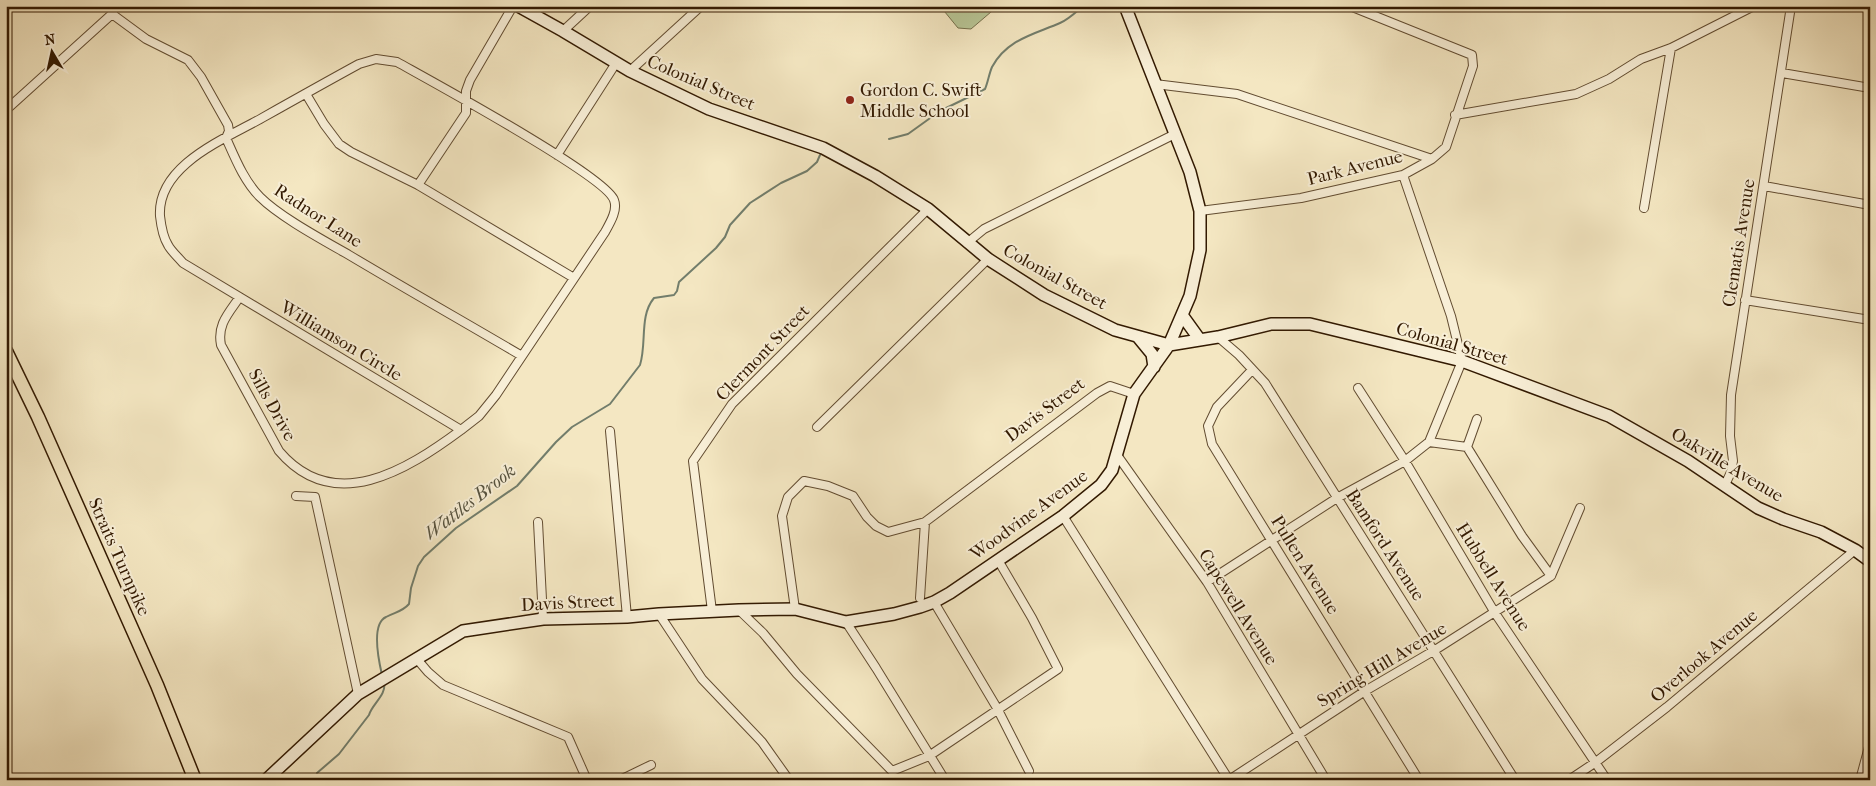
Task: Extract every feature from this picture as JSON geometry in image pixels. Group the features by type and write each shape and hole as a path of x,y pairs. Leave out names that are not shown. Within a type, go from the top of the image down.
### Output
{"main road":[{"name":"Straits Turnpike","path":"6,351 38,416 157,685 195,780"}],"street":[{"path":"418,184 466,113 466,91 470,80 513,6"},
{"name":"Colonial Street","path":"518,6 630,71 709,109 823,148 875,176 928,209 988,259 1044,295 1115,330 1169,345 1218,337 1271,324 1310,324 1462,361 1566,399"},
{"path":"564,31 590,6"},
{"path":"630,71 701,6"},
{"path":"1125,6 1190,172 1200,212 1200,250 1190,296 1169,345 1134,394"},
{"name":"Park Avenue","path":"1200,212 1301,198 1403,175 1432,160 1446,147 1455,115 1473,66 1472,55 1350,6"},
{"path":"1455,115 1576,94 1609,79 1641,59 1671,48 1754,6"},
{"name":"Clematis Avenue","path":"1724,485 1732,466 1730,436 1731,395 1791,6"},
{"path":"6,110 114,10"},
{"name":"Radnor Lane","path":"114,10 146,39 182,56 195,67 228,125 229,131 226,138 247,181 260,197 281,214 522,356"},
{"path":"1644,208 1671,48"},
{"name":"Williamson Circle","path":"376,59 397,62 466,101 598,181 611,194 615,202 613,217 605,232 496,395 479,416 461,430 239,298 183,262 168,245 161,226 160,210 163,196 176,172 187,162 226,138 306,94 359,64 376,59"},
{"path":"557,155 616,63"},
{"path":"1782,73 1870,88"},
{"path":"1155,84 1237,94 1432,160"},
{"path":"306,94 324,124 339,144 351,152 418,184 574,278"},
{"path":"968,243 984,229 1175,134"},
{"path":"1207,582 1337,498 1405,461 1430,442 1462,361 1451,316 1403,175"},
{"path":"1764,186 1870,205"},
{"name":"Clermont Street","path":"712,611 693,461 732,404 928,209"},
{"path":"816,427 988,259"},
{"name":"Sills Drive","path":"239,298 221,327 219,334 221,345 279,451 288,462 303,472 317,480 333,484 356,483 375,479 400,469 441,445 461,430"},
{"path":"1745,300 1870,320"},
{"path":"1182,315 1200,340"},
{"path":"1138,337 1152,354 1154,367"},
{"name":"Bamford Avenue","path":"1218,337 1265,383 1435,650 1515,780"},
{"name":"Pullen Avenue","path":"1252,370 1217,407 1208,426 1212,444 1419,780"},
{"name":"Davis Street","path":"925,522 1097,392 1110,386 1134,394"},
{"name":"Hubbell Avenue","path":"1358,388 1405,461 1495,613 1607,780"},
{"name":"Woodvine Avenue","path":"920,603 934,602 1063,516 1101,485 1112,470 1134,394"},
{"name":"Oakville Avenue","path":"1566,399 1617,420 1688,461 1758,508 1821,532 1855,550 1870,561"},
{"path":"1467,447 1478,419"},
{"path":"610,431 628,618"},
{"path":"1430,442 1467,447"},
{"path":"1467,447 1522,536 1551,576"},
{"name":"Capewell Avenue","path":"1117,455 1207,582 1326,780"},
{"path":"795,609 782,516 788,497 804,481 828,486 853,496 867,517 876,526 888,532 925,522 920,603"},
{"path":"296,496 315,497 362,691"},
{"path":"1551,576 1580,508"},
{"path":"1063,516 1229,780"},
{"path":"538,522 543,619"},
{"name":"Overlook Avenue","path":"1569,780 1596,762 1668,707 1855,550"},
{"path":"739,610 797,674 892,771 930,756 997,708 1058,669 1032,618 998,560"},
{"name":"Spring Hill Avenue","path":"1229,780 1365,691 1495,613 1551,576"},
{"path":"934,602 997,708 1029,771"},
{"name":"Davis Street","path":"266,780 362,691 463,631 543,619 628,618 659,614 739,610 795,609 846,622 894,614 920,603"},
{"path":"659,614 702,679 762,742 789,780"},
{"path":"846,622 945,780"},
{"path":"416,658 443,685 568,737 587,780"},
{"path":"1860,780 1870,743"},
{"path":"620,780 651,765"}],"green space":[{"path":"940,6 998,6 971,29 958,28"}],"waterway":[{"name":"Wattles Brook","path":"889,139 908,134 940,111 985,89 992,67 1005,50 1022,39 1063,21 1083,6"},
{"name":"Wattles Brook","path":"382,675 377,644 377,635 381,621 409,604 411,588 418,566 424,557 456,528 517,486 572,427 610,404 640,365 646,313 654,298 674,295 679,282 716,248 725,237 730,225 750,203 781,183 807,171 817,162 820,155"},
{"name":"Wattles Brook","path":"316,780 317,773 339,754 369,715 383,691 384,682"}],"place":[{"name":"Gordon C. Swift Middle School","path":"850,100"}]}
